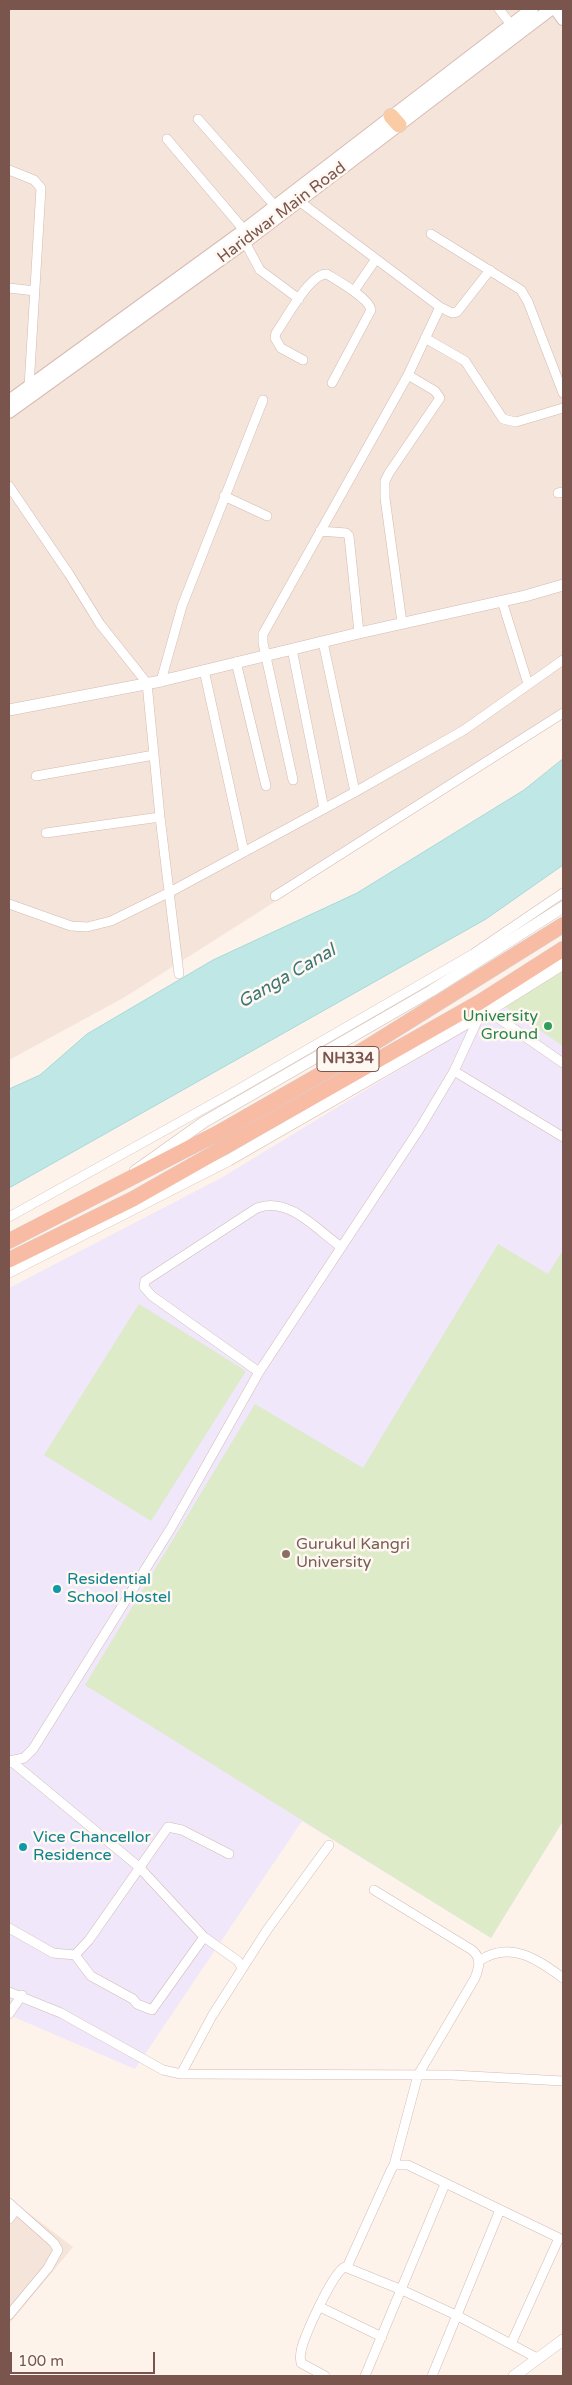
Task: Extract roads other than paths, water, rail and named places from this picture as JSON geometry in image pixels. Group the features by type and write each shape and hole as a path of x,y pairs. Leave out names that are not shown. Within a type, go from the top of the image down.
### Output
{"highway":[{"name":"NH334","path":"9,1241 220,1132 363,1050 563,925"},
{"name":"NH334","path":"9,1260 133,1198 480,1002 563,949"}],"main road":[{"name":"Haridwar Main Road","path":"9,401 245,236 299,201 532,9"},
{"name":"Haridwar Main Road","path":"9,412 245,236 275,206 551,9"},
{"path":"556,9 563,18"}],"street":[{"path":"499,9 512,26"},
{"path":"198,118 275,206"},
{"path":"167,139 245,236 260,270 298,298"},
{"path":"9,170 34,180 41,188 29,387"},
{"path":"299,201 440,307 452,313 457,312 490,270"},
{"path":"431,234 521,290 528,302 563,393"},
{"path":"354,291 376,259"},
{"path":"303,360 281,348 275,338 298,298 316,276 327,274 354,291 371,306 371,315 332,383"},
{"path":"9,288 35,291"},
{"path":"293,780 267,654 263,643 266,626 408,375 440,307"},
{"path":"425,338 465,361 503,419 508,422 516,422 563,408"},
{"path":"402,623 385,498 385,481 440,398 436,391 408,375"},
{"path":"161,681 182,606 263,400"},
{"path":"9,486 69,574 100,624 147,683 160,817 179,974"},
{"path":"224,496 267,516"},
{"path":"320,531 346,533 349,536 359,633"},
{"path":"9,710 161,681 267,654 502,601 563,585"},
{"path":"502,601 528,684"},
{"path":"323,642 355,792"},
{"path":"292,649 324,809"},
{"path":"9,904 71,926 87,927 111,921 170,892 324,809 464,730 563,660"},
{"path":"236,662 266,786"},
{"path":"204,670 244,852"},
{"path":"275,896 563,713"},
{"path":"36,776 154,755"},
{"path":"46,833 160,817"},
{"path":"9,1217 240,1088 473,954 563,893"},
{"path":"116,1186 149,1159 204,1122 431,991 563,907"},
{"path":"9,1272 229,1160 484,1013 563,964"},
{"path":"484,1013 563,1063"},
{"path":"10,1763 24,1758 33,1749 170,1528 259,1372 340,1246 420,1128 454,1071 484,1013"},
{"path":"454,1071 563,1137"},
{"path":"259,1372 152,1296 144,1288 145,1281 257,1208 268,1204 286,1207 340,1246"},
{"path":"10,1763 139,1867 204,1936 238,1961 242,1968"},
{"path":"75,1955 89,1940 162,1833 172,1826 229,1854"},
{"path":"181,2074 212,2016 266,1930 329,1845"},
{"path":"347,2267 394,2165 418,2075 475,1978 480,1961 477,1954 472,1950 374,1890"},
{"path":"9,1928 53,1953 75,1955 91,1976 132,1999 137,2004 152,2010 204,1936"},
{"path":"480,1961 498,1951 506,1950 531,1958 563,1978"},
{"path":"9,1992 22,1995 61,2013 157,2067 181,2074 418,2075 563,2081"},
{"path":"9,2014 22,1995"},
{"path":"394,2165 408,2165 561,2239 511,2344"},
{"path":"365,2376 445,2184"},
{"path":"9,2219 12,2207 54,2243 58,2250 48,2268 9,2315"},
{"path":"432,2376 500,2210"},
{"path":"326,2376 304,2366 300,2358 306,2337 320,2307 340,2269 347,2267 458,2316 537,2358"},
{"path":"320,2307 382,2337"},
{"path":"514,2376 563,2340"}],"water":[{"name":"Ganga Canal","path":"563,759 563,865 486,919 9,1188 9,1089 40,1075 87,1034 213,960 357,893 524,790"}],"place":[{"name":"University Ground","path":"548,1026"},
{"name":"Gurukul Kangri University","path":"286,1554"},
{"name":"Residential School Hostel","path":"57,1589"},
{"name":"Vice Chancellor Residence","path":"23,1847"}]}
